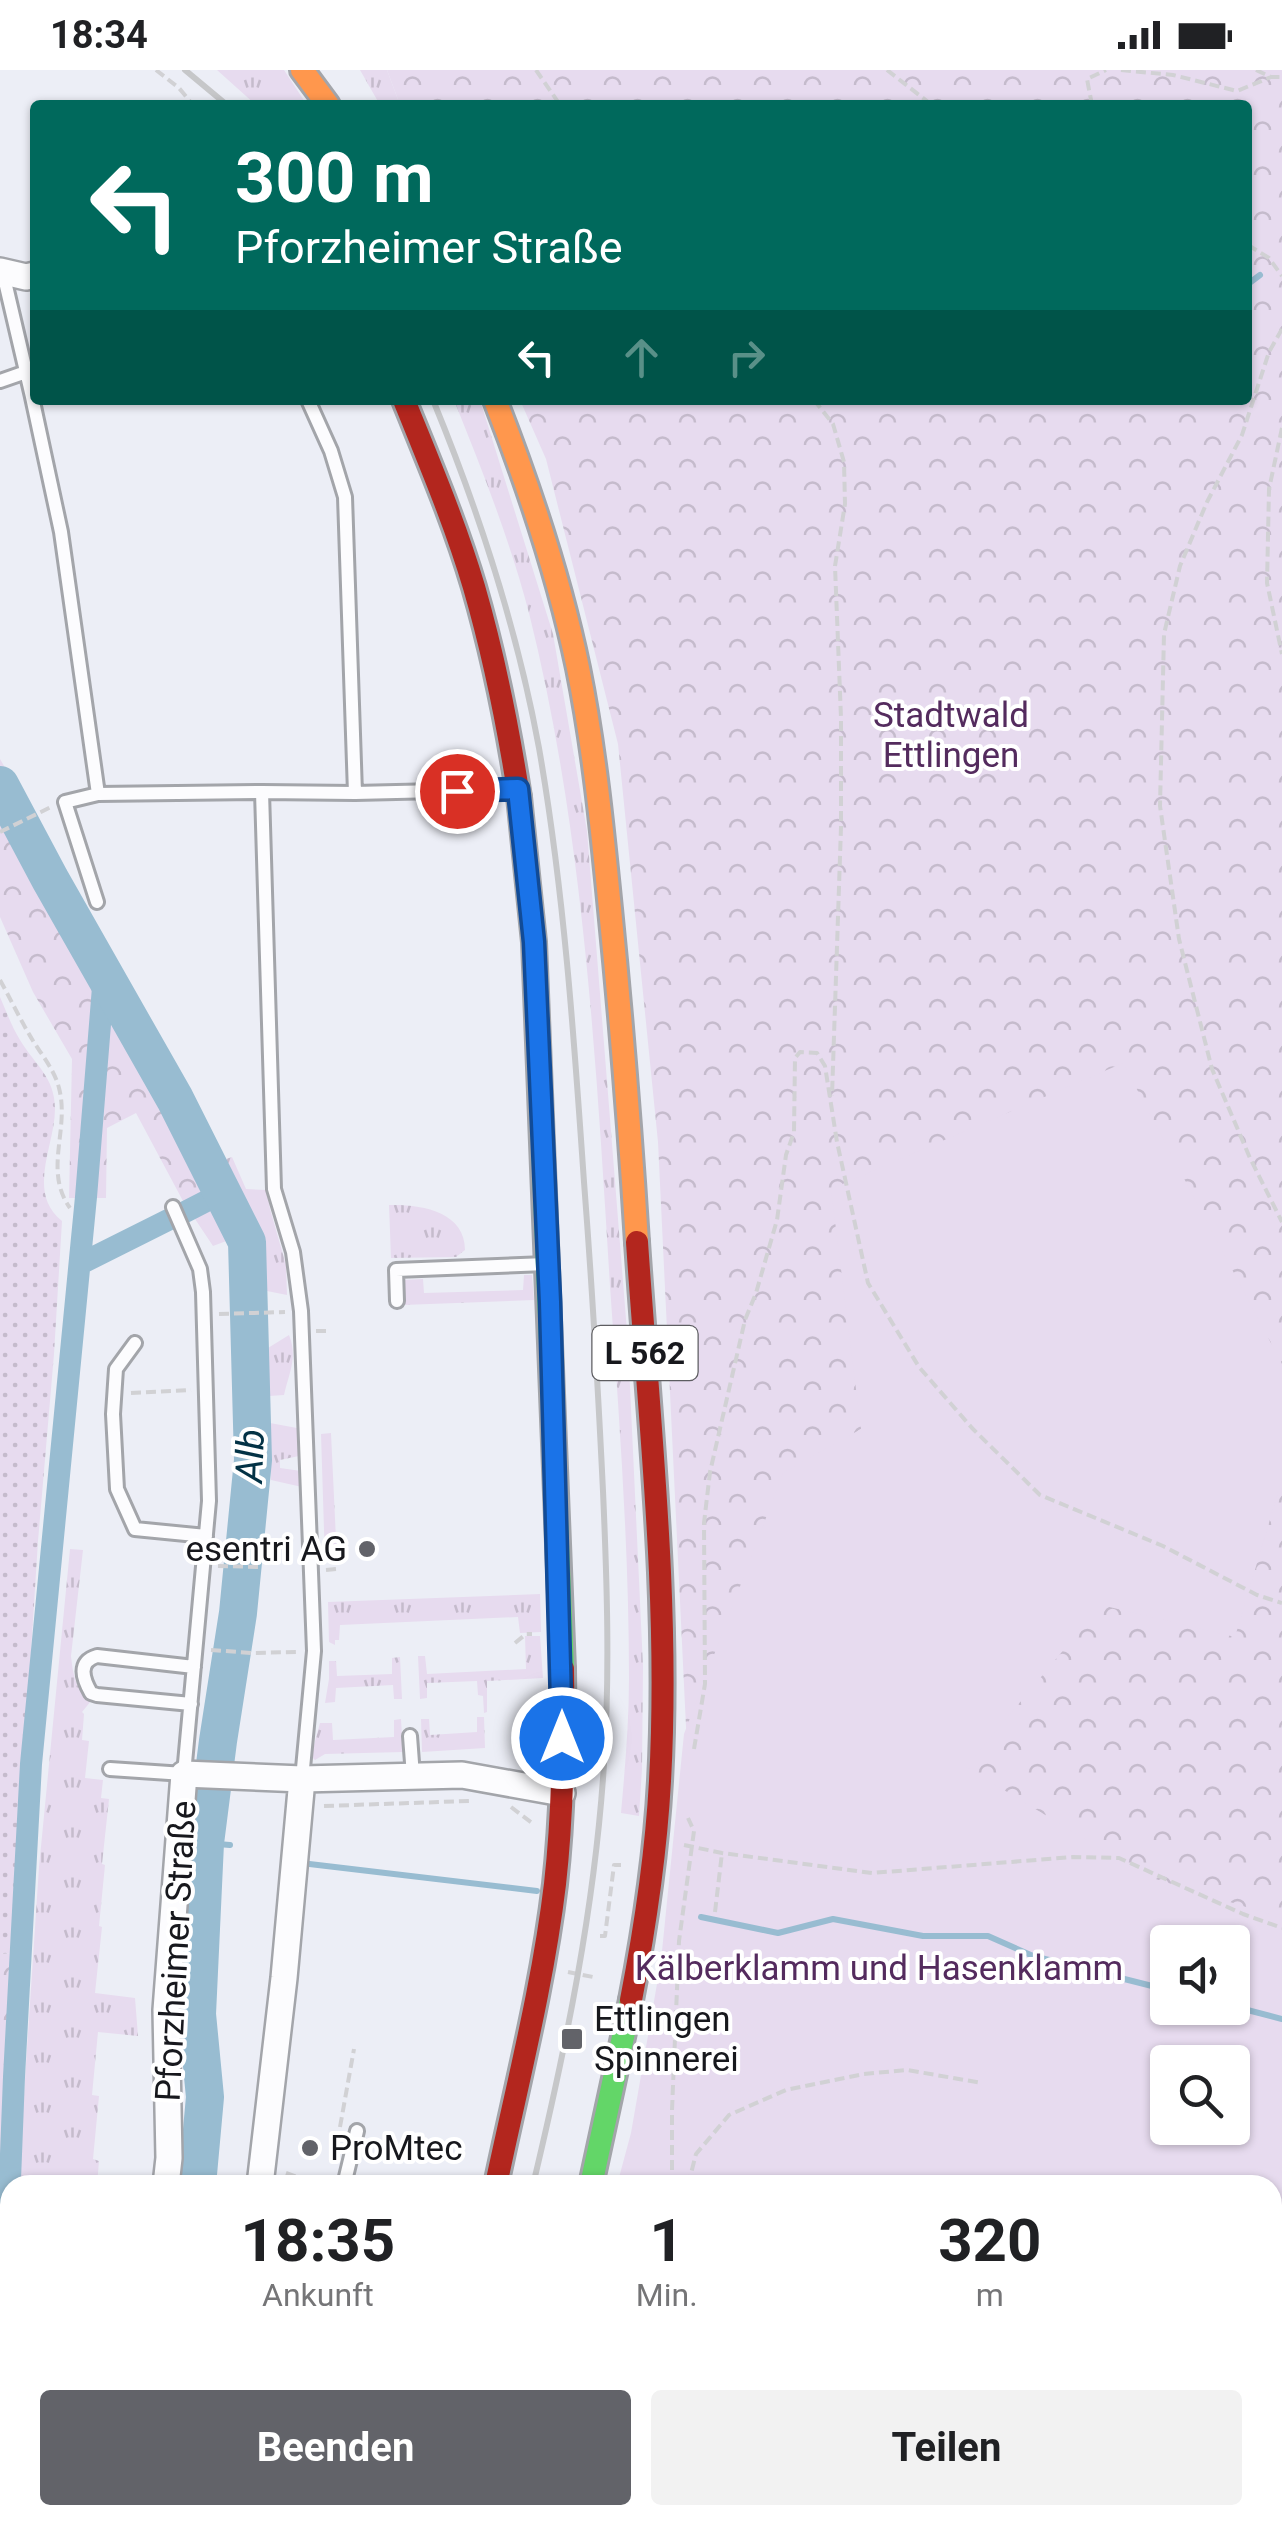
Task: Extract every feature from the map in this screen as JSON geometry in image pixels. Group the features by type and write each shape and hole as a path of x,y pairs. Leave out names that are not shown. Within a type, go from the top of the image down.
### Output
{"main road":[{"path":"302,70 338,99"},
{"path":"406,405 475,587 498,674 518,789 534,942 561,1652 562,1793 541,1982 498,2175"},
{"name":"L 562","path":"497,405 540,522 559,592 578,670 602,826 629,1110 660,1598 662,1723 655,1844 638,1962 593,2175"}],"street":[{"path":"2,272 30,276"},
{"name":"Pforzheimer Straße","path":"167,2175 166,2010 193,1775 302,1779 462,1775 562,1793"},
{"path":"270,2175 302,1779"}],"lane":[{"path":"2,272 30,386"},
{"path":"0,381 26,372"},
{"path":"35,405 61,532 98,794"},
{"path":"310,405 331,451 345,497 355,794"},
{"path":"97,902 65,802 98,794 355,794 518,789"},
{"path":"262,792 274,1189 293,1252 301,1311 314,1651 302,1779"},
{"path":"110,1769 193,1775 190,1704 209,1501 203,1292 200,1269 173,1207"},
{"path":"397,1301 396,1270 548,1264"},
{"path":"135,1343 116,1368 116,1489 136,1529 206,1536"},
{"path":"190,1704 91,1693 83,1674 84,1665 97,1656 194,1668"},
{"path":"410,1736 412,1776"},
{"path":"346,2175 357,2132"}],"path":[{"path":"156,70 188,100"},
{"path":"536,70 557,100"},
{"path":"887,70 926,100"},
{"path":"1091,100 1087,78 1106,70"},
{"path":"1121,70 1173,75 1237,91 1282,77"},
{"path":"1256,70 1272,77"},
{"path":"1252,247 1269,258 1282,276"},
{"path":"1252,403 1268,352 1282,329"},
{"path":"818,405 833,424 844,462 844,504 835,566 842,718 831,1108"},
{"path":"1251,405 1242,435 1180,566 1164,634 1160,806 1179,940 1212,1070 1282,1222"},
{"path":"1282,428 1269,489 1267,583 1282,654"},
{"path":"0,832 33,815"},
{"path":"0,980 61,1092 62,1125 56,1169 60,1195 70,1208"},
{"path":"693,1752 705,1684 704,1523 710,1472 745,1320 777,1220 786,1155 794,1132 795,1058 800,1052 817,1053 825,1066 868,1283 919,1367 972,1428 1040,1495 1163,1546 1258,1595 1282,1603"},
{"path":"235,1314 264,1313"},
{"path":"114,1394 206,1389"},
{"path":"235,1566 259,1567"},
{"path":"220,1652 314,1651"},
{"path":"300,1807 482,1801"},
{"path":"502,1801 541,1830 541,1840 559,1841"},
{"path":"672,2175 679,1941 694,1846 694,1831 687,1816"},
{"path":"694,1846 872,1873 1073,1856 1118,1858 1282,1928"},
{"path":"714,1912 722,1853"},
{"path":"600,1936 604,1936 614,1865 621,1865"},
{"path":"572,1973 592,1976"},
{"path":"339,2127 354,2049"},
{"path":"691,2175 696,2154 729,2115 786,2090 864,2074 907,2070 982,2083"}],"green space":[{"path":"217,70 284,70 304,100 250,100"},
{"path":"360,70 387,70 398,100 377,100"},
{"name":"Stadtwald Ettlingen","path":"387,70 1282,70 1282,2175 1241,2175 699,1998 658,1142 618,744 546,459 522,405 1252,405 1252,100 398,100"},
{"path":"456,405 482,405 553,634 587,831 628,1344 643,1666 639,1816 621,1813 629,1695 625,1531 585,948 548,696 529,613"},
{"path":"0,759 28,807 8,818 237,1237 213,1246 183,1201 136,1113 107,1128 106,1198 69,1198 72,1059 33,992 0,917"},
{"path":"0,997 17,1035 52,1088 54,1123 44,1183 51,1209 62,1221 12,1953 0,1954"},
{"name":"Kälberklamm und Hasenklamm","path":"1123,1063 1282,1364 1282,1479 1235,1637 1101,1605 966,1767 1146,1876 1282,1918 1282,2175 620,2175 631,2133 661,1961 684,1734 783,1473 861,1429 831,1189"},
{"path":"232,1157 246,1189 267,1190 286,1265 287,1295 267,1291 261,1236 223,1160"},
{"path":"389,1205 439,1212 457,1226 465,1250 456,1257 391,1258"},
{"path":"524,1275 532,1275 534,1300 403,1305 402,1280 423,1279 424,1293 523,1290"},
{"path":"289,1335 293,1358 284,1395 269,1396 268,1348"},
{"path":"270,1423 297,1428 299,1456 280,1460 280,1468 301,1471 302,1487 271,1480"},
{"path":"331,1433 337,1561 325,1562 321,1434"},
{"path":"70,1549 83,1550 71,1656 78,1686 91,1701 82,1712 82,1740 89,1741 85,1778 103,1780 101,1798 109,1799 95,1993 135,1998 138,2036 98,2032 92,2095 99,2096 93,2159 99,2161 98,2175 19,2175 39,1867"},
{"path":"540,1594 541,1632 520,1633 518,1617 340,1625 339,1640 335,1640 335,1645 329,1642 328,1602"},
{"path":"525,1636 540,1636 543,1678 487,1681 487,1712 484,1713 483,1696 478,1695 477,1681 427,1683 427,1698 420,1699 418,1656 425,1656 427,1674 526,1669"},
{"path":"400,1657 402,1699 394,1699 393,1685 336,1688 335,1702 325,1703 329,1661 336,1661 337,1676 392,1674 392,1658"},
{"path":"477,1717 484,1717 485,1748 422,1752 421,1719 429,1719 430,1735 477,1732"},
{"path":"401,1719 403,1752 325,1754 315,1760 311,1756 320,1723 332,1723 333,1740 394,1737 394,1720"},
{"path":"12,1953 1,2175 0,2175 0,1954"}],"waterway":[{"path":"1252,281 1260,275"},
{"name":"Alb","path":"0,785 175,1099 247,1242 253,1460 238,1613 205,1843 197,2014 205,2097 198,2175"},
{"path":"10,2175 31,1764 104,975"},
{"path":"185,1212 222,1193"},
{"path":"80,1264 168,1220"},
{"path":"205,1843 230,1845"},
{"path":"301,1863 537,1891"},
{"path":"701,1917 778,1933 833,1919 923,1936 988,1936 1033,1956 1150,1985"},
{"path":"1250,2011 1282,2019"}],"railway":[{"path":"185,70 221,100"},
{"path":"435,405 495,571 520,659 539,748 567,964 597,1375 607,1593 607,1696 600,1817 578,1976 535,2175"}],"traffic: fast":[{"path":"519,797 534,942 563,1669"},
{"path":"593,2175 631,2000"}],"traffic: slow":[{"path":"302,70 324,100"},
{"path":"497,405 552,566 584,698 610,909 637,1242"}],"traffic: jam":[{"path":"406,405 474,587 500,691 519,797"},
{"path":"631,2000 653,1864 662,1714 657,1512 637,1242"},
{"path":"498,2175 537,1997 555,1884 560,1831 563,1669"}],"place":[{"name":"esentri AG","path":"367,1549"},
{"name":"Ettlingen Spinnerei","path":"572,2039"},
{"name":"ProMtec","path":"310,2148"}],"route":[{"path":"457,791 518,789 530,890 550,1302 562,1738"}]}
